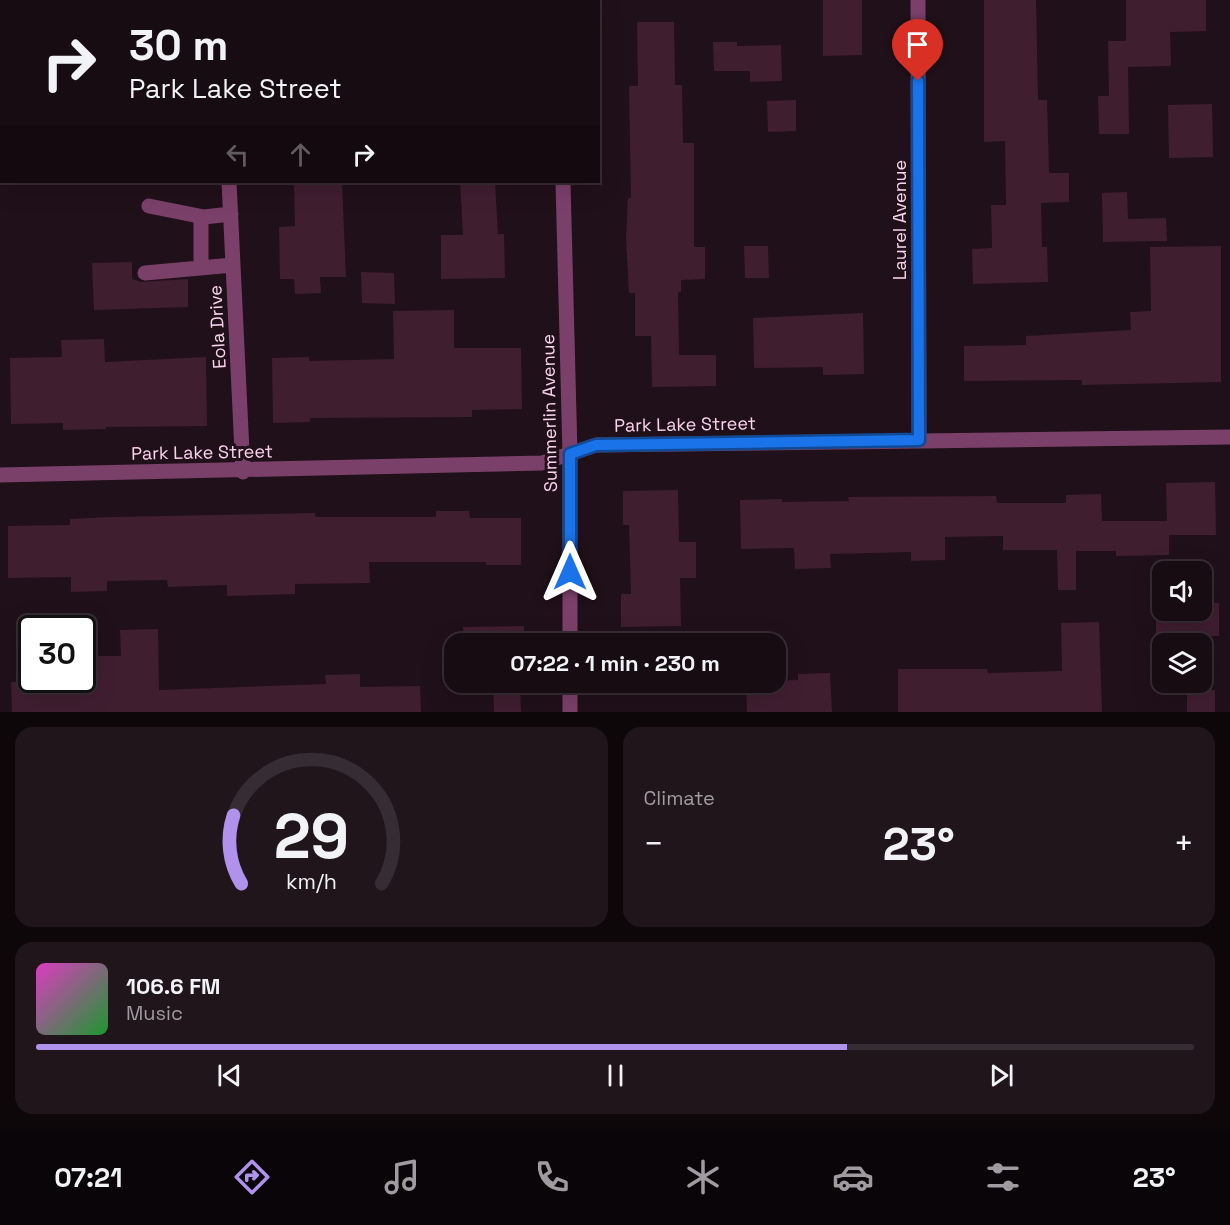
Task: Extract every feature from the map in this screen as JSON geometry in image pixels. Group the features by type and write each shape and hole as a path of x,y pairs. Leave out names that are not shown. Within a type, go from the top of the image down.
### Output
{"street":[{"name":"Laurel Avenue","path":"918,0 919,440"},
{"name":"Eola Drive","path":"229,183 243,472"},
{"name":"Summerlin Avenue","path":"563,183 570,454 570,633"},
{"path":"149,206 201,217 231,214"},
{"path":"201,217 201,267"},
{"path":"145,273 233,264"},
{"name":"Park Lake Street","path":"0,475 243,472 542,463 596,445 1230,436"},
{"path":"570,693 570,712"}],"building":[{"path":"823,0 862,0 862,55 823,56"},
{"path":"984,0 1036,0 1038,100 1047,100 1049,173 1069,173 1069,202 1041,203 1042,247 1047,247 1048,282 973,284 972,249 992,248 991,205 1006,205 1005,141 984,142"},
{"path":"1126,0 1206,0 1206,31 1170,32 1171,66 1128,67 1129,134 1099,134 1098,96 1109,96 1108,41 1126,41"},
{"path":"637,22 674,22 675,85 682,85 683,143 694,143 694,247 705,247 705,279 681,280 681,292 678,292 679,355 716,355 716,386 652,387 651,336 635,336 635,293 629,293 626,239 628,198 631,198 629,86 638,86"},
{"path":"713,42 737,42 737,46 781,45 782,81 750,82 750,71 714,71"},
{"path":"796,100 796,131 768,132 767,101"},
{"path":"1212,104 1213,157 1169,158 1168,105"},
{"path":"294,183 342,183 346,277 320,277 321,293 295,294 294,279 280,279 279,227 295,226"},
{"path":"460,183 495,183 498,234 504,234 505,278 441,279 441,235 463,235"},
{"path":"1127,192 1128,219 1166,218 1167,241 1103,242 1102,193"},
{"path":"744,246 768,246 769,278 745,278"},
{"path":"1221,246 1221,382 1082,385 1082,380 964,381 964,346 1026,345 1026,336 1131,330 1130,312 1151,311 1150,247"},
{"path":"132,262 132,279 141,282 188,279 188,307 94,310 92,263"},
{"path":"361,272 394,273 395,304 362,303"},
{"path":"454,310 454,348 521,348 522,409 472,410 472,417 310,418 310,422 273,423 272,358 309,357 309,361 394,359 393,311"},
{"path":"863,313 864,374 823,375 823,367 754,368 753,318"},
{"path":"104,339 105,362 206,357 207,426 106,427 106,429 63,430 63,423 11,424 10,358 62,357 61,340"},
{"path":"1215,482 1216,535 1169,535 1169,555 1116,556 1116,551 1076,551 1076,590 1058,590 1057,550 1003,550 1003,536 945,537 945,560 911,561 911,552 830,554 831,568 795,569 794,548 741,549 740,500 849,501 848,497 996,496 997,503 1066,503 1066,495 1101,494 1102,521 1167,521 1166,483"},
{"path":"678,490 679,542 696,542 696,578 680,578 681,626 621,627 621,594 631,594 629,525 623,525 623,491"},
{"path":"436,511 469,511 470,518 521,518 521,565 486,565 486,562 369,562 370,583 295,584 295,594 227,596 227,585 168,587 167,580 107,581 107,591 71,592 71,577 8,578 8,526 70,525 70,519 111,517 315,513 315,517 436,517"},
{"path":"1212,603 1219,603 1219,636 1212,636 1212,633 1156,633 1156,621 1212,621"},
{"path":"1099,622 1102,712 898,712 898,669 987,669 988,673 1062,671 1061,623"},
{"path":"524,626 524,633 463,633 463,627"},
{"path":"158,629 159,690 326,684 325,675 360,674 360,687 420,686 421,712 12,712 11,682 18,682 18,693 96,693 96,656 121,656 120,630"},
{"path":"830,673 832,712 747,712 746,693 786,693 786,680 798,680 798,674"},
{"path":"1212,690 1215,690 1215,712 1187,712 1187,693 1212,693"},
{"path":"493,693 520,693 521,712 494,712"}],"route":[{"path":"570,572 570,454 596,445 919,440 918,81"}]}
